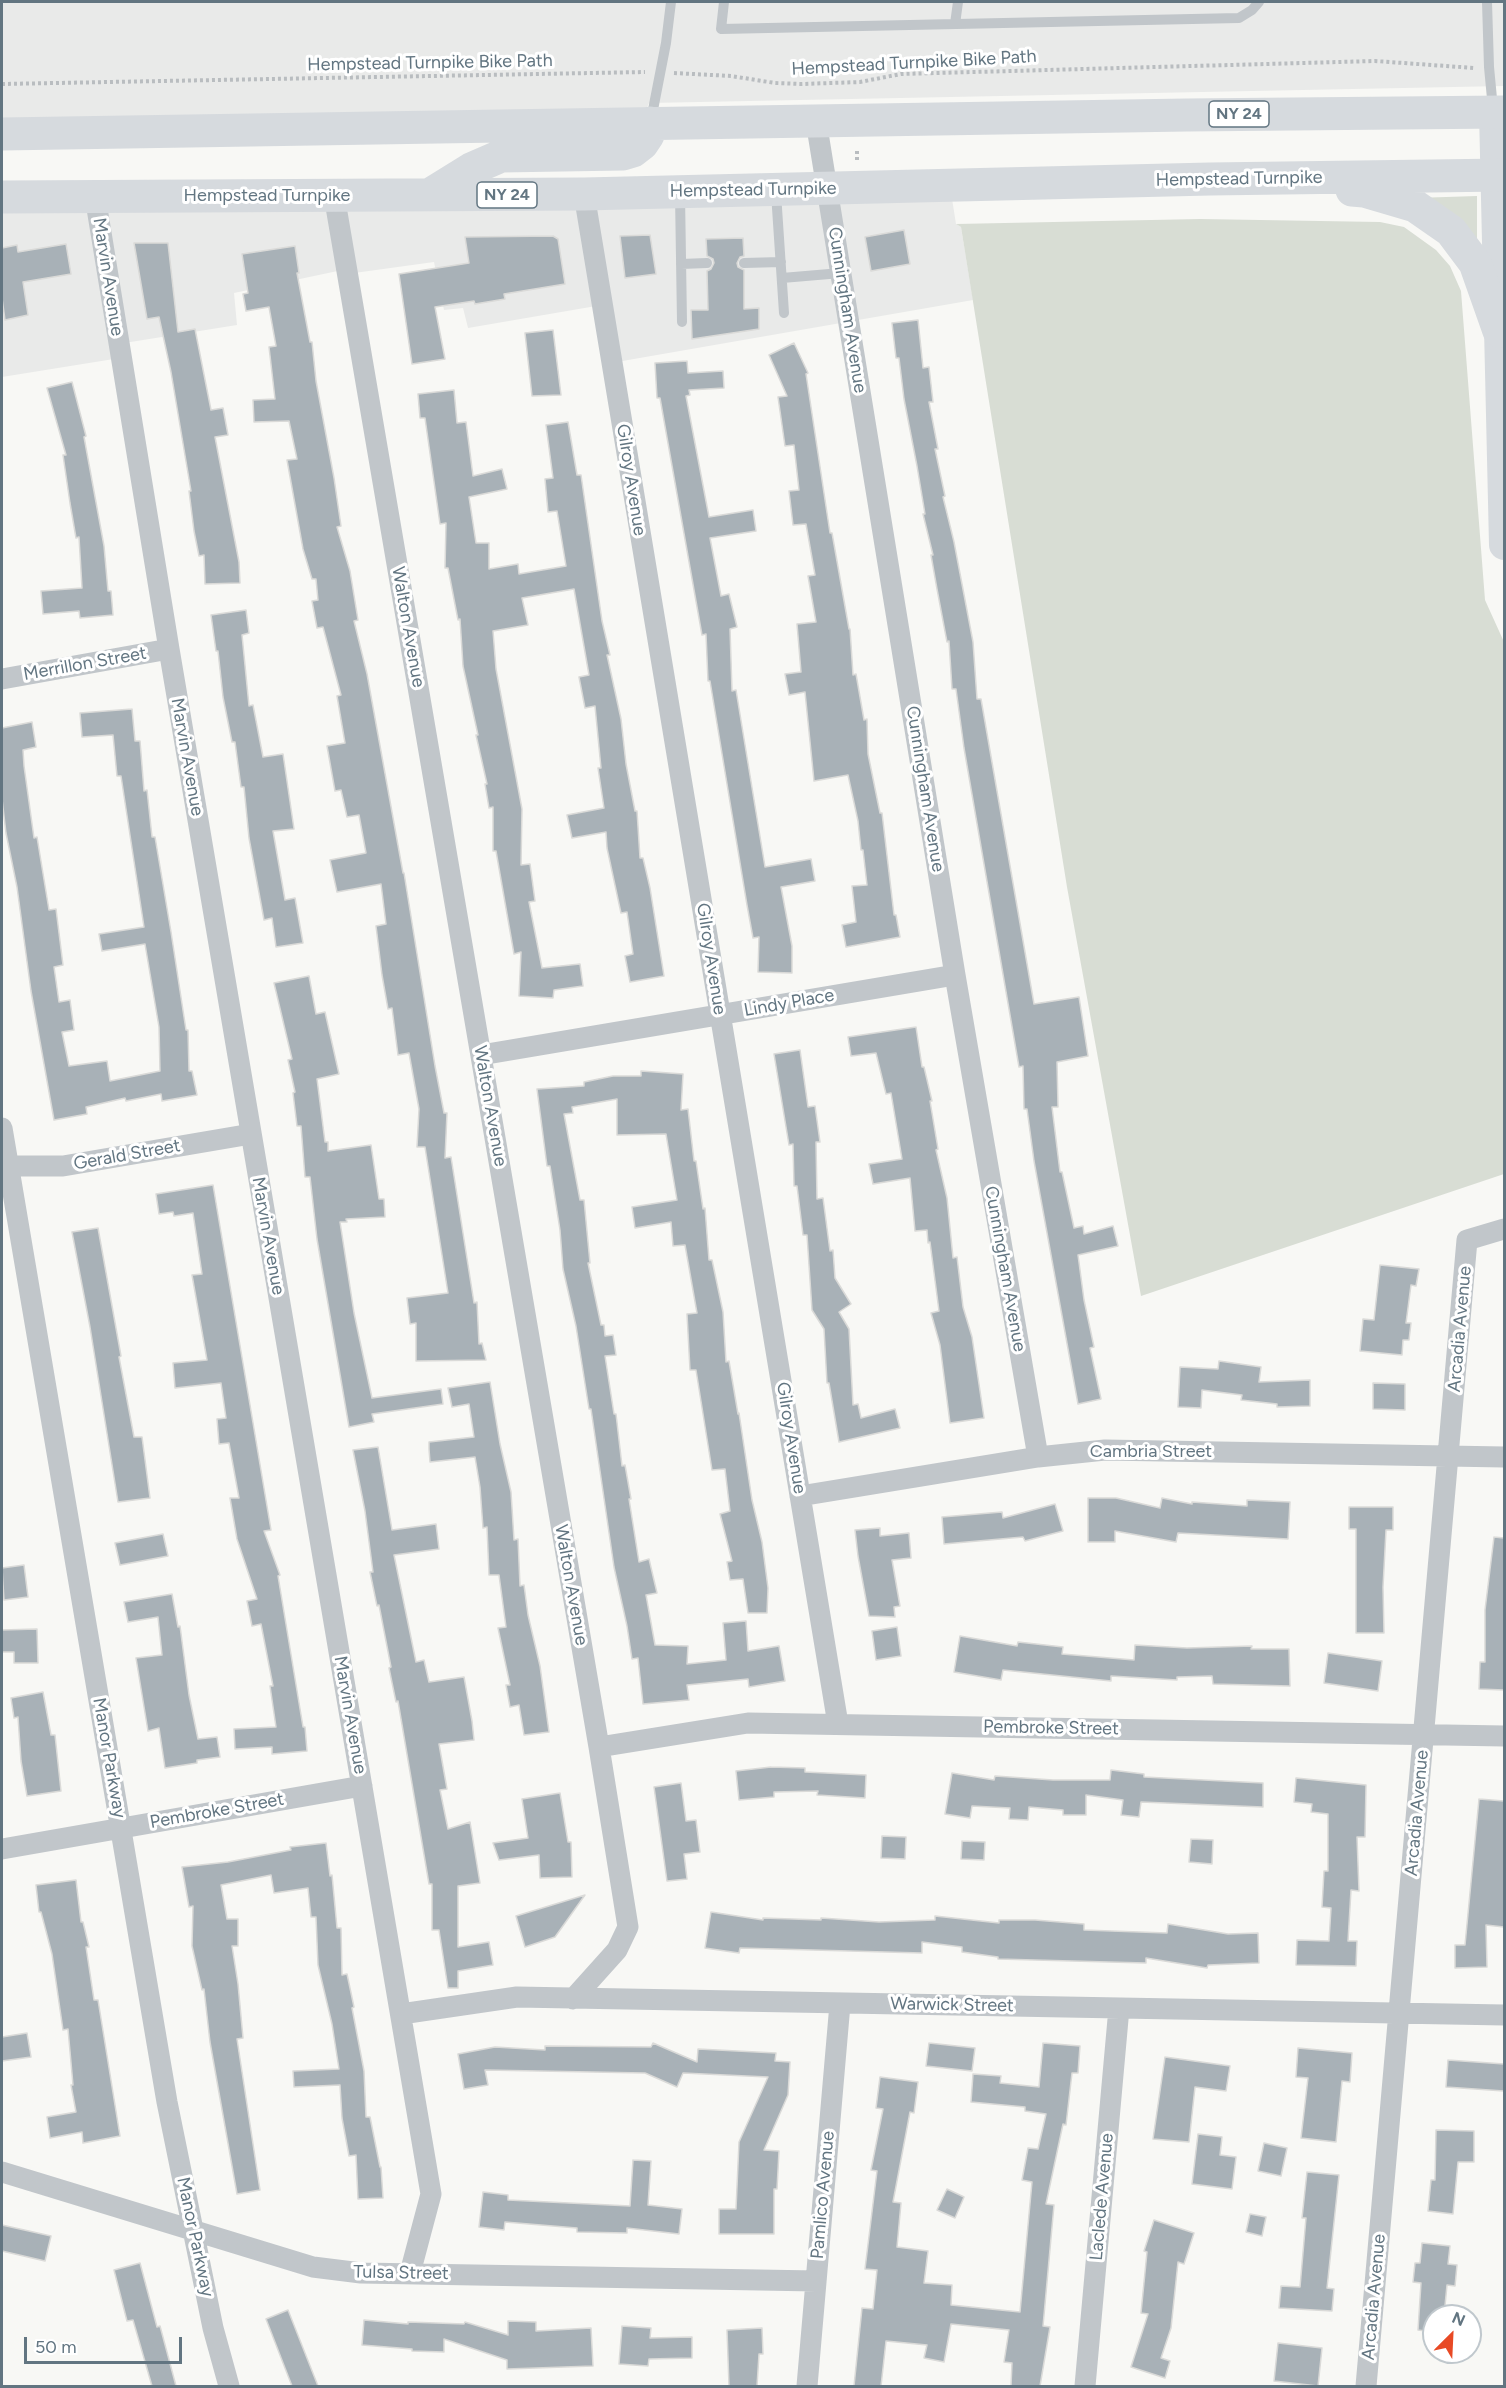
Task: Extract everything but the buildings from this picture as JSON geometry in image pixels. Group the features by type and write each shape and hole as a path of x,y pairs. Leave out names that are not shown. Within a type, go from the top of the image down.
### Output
{"main road":[{"name":"NY 24","path":"2,134 1499,112"},
{"path":"1499,112 1499,331 1504,545"},
{"path":"429,195 471,169 501,156 623,154 633,151 648,135 650,123"},
{"name":"Hempstead Turnpike","path":"2,197 584,194 1249,178 1500,175"},
{"path":"1249,178 1281,184 1364,190 1415,206 1451,231 1475,263 1499,331"}],"street":[{"name":"Cunningham Avenue","path":"816,121 955,975 1038,1457"},
{"name":"Gilroy Avenue","path":"584,194 838,1724"},
{"name":"Walton Avenue","path":"334,195 599,1747 627,1927 617,1950 573,1999"},
{"name":"Marvin Avenue","path":"95,196 169,649 431,2194 410,2273"},
{"name":"Merrillon Street","path":"2,679 169,649"},
{"name":"Lindy Place","path":"481,1055 955,975"},
{"name":"Manor Parkway","path":"2,1128 5,1166 167,2102 213,2328 229,2386"},
{"name":"Gerald Street","path":"5,1166 63,1166 251,1134"},
{"name":"Arcadia Avenue","path":"1366,2386 1467,1240 1504,1229"},
{"name":"Cambria Street","path":"800,1496 1038,1457 1105,1450 1504,1457"},
{"name":"Pembroke Street","path":"599,1747 748,1723 1504,1736"},
{"name":"Pembroke Street","path":"2,1849 362,1786"},
{"name":"Warwick Street","path":"401,2014 517,1997 1504,2015"},
{"name":"Pamlico Avenue","path":"807,2386 840,2004"},
{"name":"Laclede Avenue","path":"1085,2386 1119,2008"},
{"name":"Tulsa Street","path":"2,2172 313,2267 361,2273 816,2281"}],"lane":[{"path":"650,123 671,2"},
{"path":"724,2 721,29 1239,18 1252,10 1259,2"},
{"path":"955,24 958,2"},
{"path":"1487,2 1489,67 1499,112"},
{"path":"776,190 784,313"},
{"path":"680,192 682,322"},
{"path":"744,263 781,262"},
{"path":"681,264 706,264"},
{"path":"782,278 841,273"}],"path":[{"name":"Hempstead Turnpike Bike Path","path":"2,84 660,72 731,76 775,83 802,84 860,82 901,74 1375,61 1460,68 1489,67"},
{"path":"857,149 857,160"}],"shaded area":[{"path":"2,2 1504,2 1504,86 649,103 642,119 2,129"},
{"path":"950,186 956,224 961,227 973,300 611,363 602,305 468,328 463,308 444,310 434,262 347,274 347,269 234,293 237,325 118,344 120,358 2,377 2,198"},
{"path":"1477,196 1477,254 1415,198"},
{"path":"1200,219 1380,222 1404,227 1436,250 1450,266 1461,291 1485,600 1504,642 1504,1174 1141,1296 1067,887 961,227 956,224"}]}
